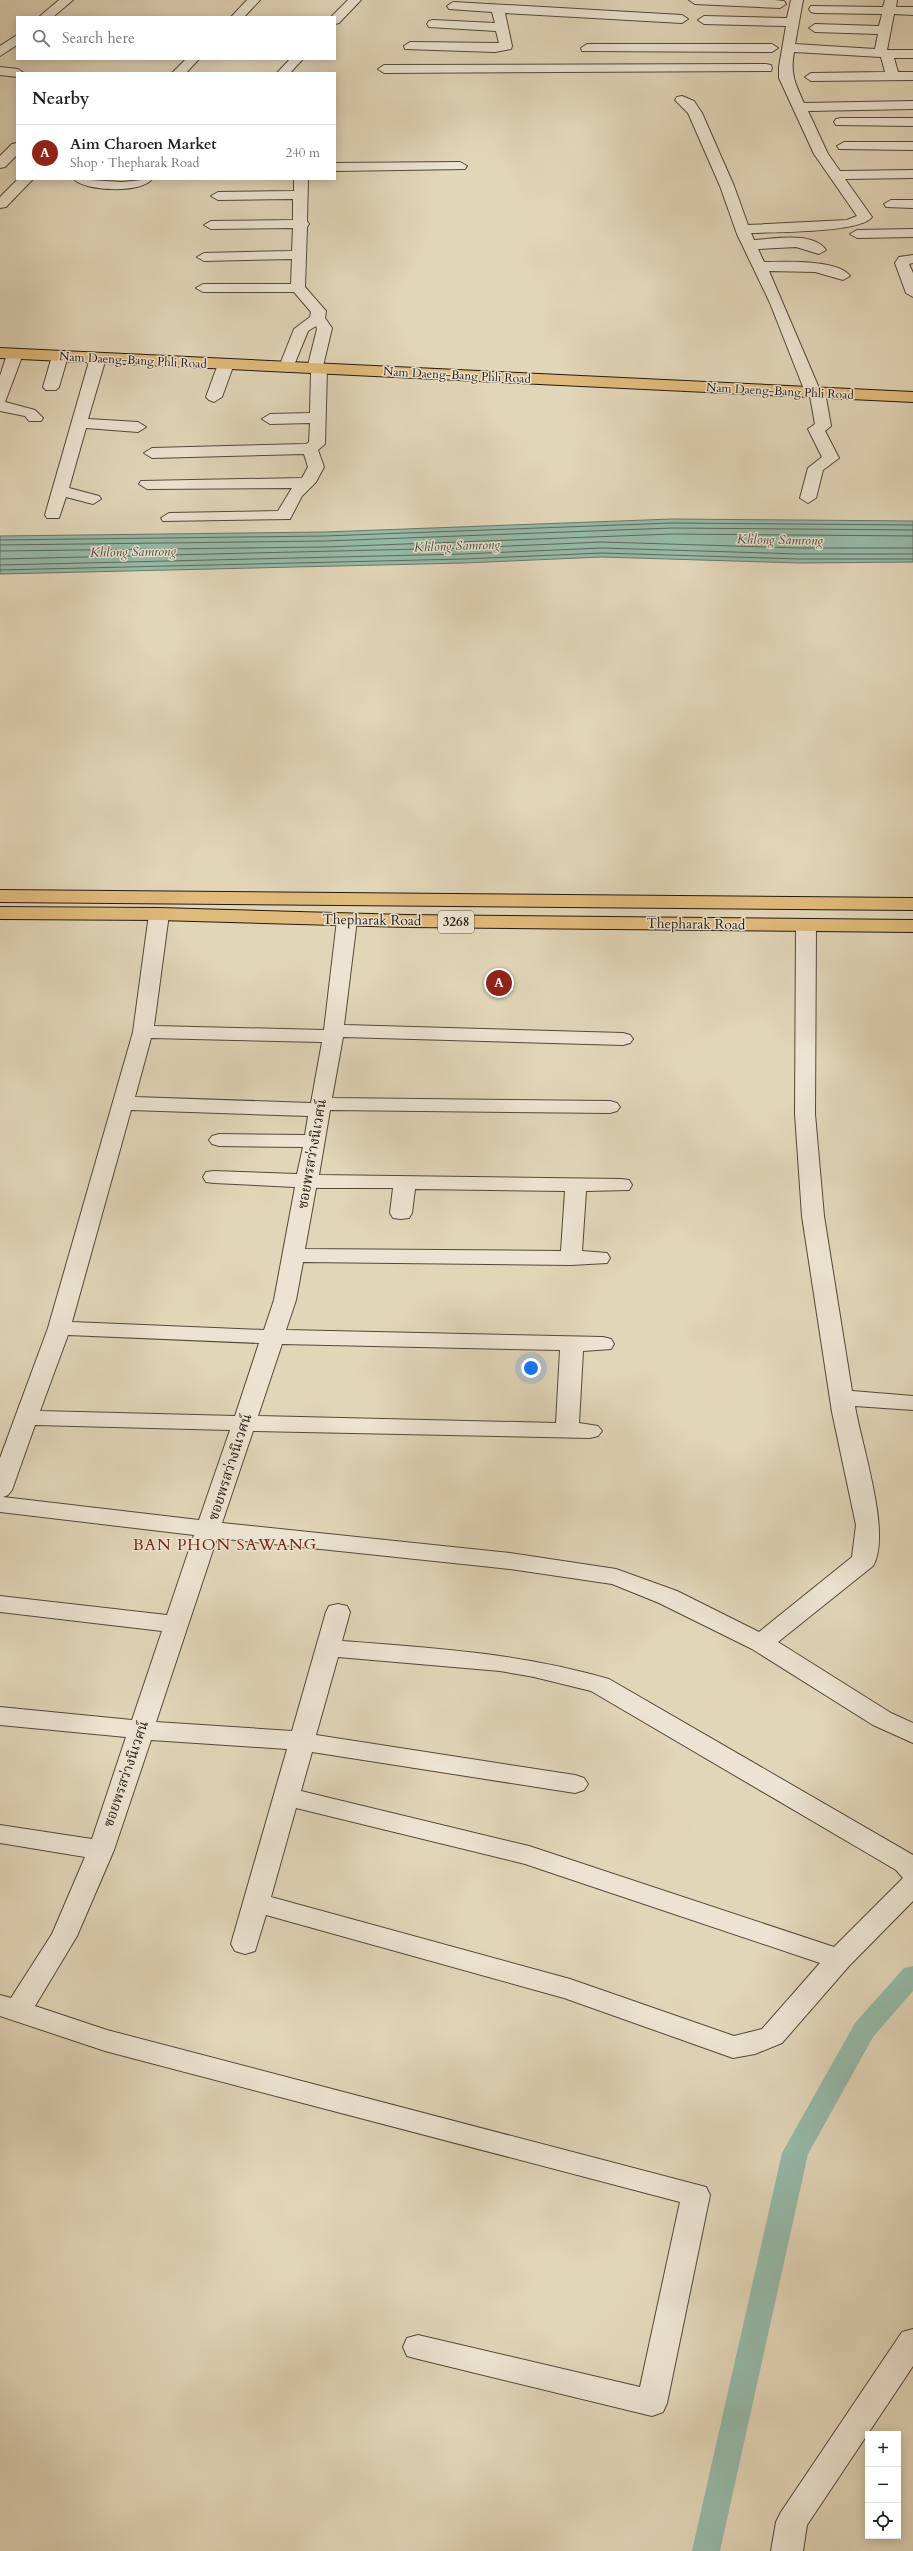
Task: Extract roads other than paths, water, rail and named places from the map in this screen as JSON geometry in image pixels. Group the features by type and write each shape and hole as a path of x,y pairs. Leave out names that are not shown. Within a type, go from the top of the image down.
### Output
{"main road":[{"name":"Nam Daeng-Bang Phli Road","path":"7,354 913,397"},
{"name":"Thepharak Road","path":"0,896 913,904"},
{"name":"Thepharak Road","path":"0,913 159,914 347,920 913,926"}],"street":[{"path":"47,16 67,0"},
{"path":"238,16 254,0"},
{"path":"336,19 355,0"},
{"path":"695,0 780,4"},
{"path":"685,68 692,27 700,0"},
{"path":"743,229 860,221 864,217 812,137 786,78 788,51 797,0"},
{"path":"815,8 890,5 913,11"},
{"path":"890,5 884,30 884,54 892,76"},
{"path":"453,6 498,8 692,27 772,48"},
{"path":"410,46 503,47 506,43 498,8"},
{"path":"587,48 692,27 732,22 792,26"},
{"path":"433,24 502,27"},
{"path":"636,29 691,29 692,27"},
{"path":"815,28 884,30"},
{"path":"0,52 16,40"},
{"path":"788,51 843,56 866,53 913,54"},
{"path":"179,72 192,60"},
{"path":"284,72 296,60"},
{"path":"384,69 766,68"},
{"path":"0,71 16,73"},
{"path":"810,76 913,76"},
{"path":"799,107 883,99 913,105"},
{"path":"682,100 689,104 695,113 749,245 815,392 823,426 816,429 831,458 816,468 808,498"},
{"path":"841,122 913,122"},
{"path":"844,146 913,146"},
{"path":"8,165 16,149"},
{"path":"336,167 460,166"},
{"path":"836,175 913,174"},
{"path":"1,204 25,180"},
{"path":"88,180 128,186 143,180"},
{"path":"287,367 301,329 317,319 319,311 298,288 302,224 301,180"},
{"path":"218,196 301,195"},
{"path":"891,204 913,204"},
{"path":"210,225 302,224"},
{"path":"856,234 913,233"},
{"path":"749,245 799,243 815,245 819,250"},
{"path":"204,257 299,255"},
{"path":"913,259 904,260 902,263 913,291"},
{"path":"759,266 825,269 836,271 843,276"},
{"path":"203,288 298,288"},
{"path":"152,452 310,450 317,444 317,369 325,328 317,319"},
{"path":"0,399 7,354"},
{"path":"51,387 60,356"},
{"path":"53,515 98,358"},
{"path":"214,397 226,364"},
{"path":"0,406 30,413 35,418"},
{"path":"270,419 318,418"},
{"path":"80,423 138,427"},
{"path":"169,518 284,516 295,494 306,483 316,467 310,450"},
{"path":"147,484 306,483"},
{"path":"60,491 93,499"},
{"path":"0,1490 59,1328 143,1032 159,914"},
{"name":"ซอยพรสว่างนิเวศน์","path":"9,2008 64,1936 101,1850 285,1300 333,1034 347,920"},
{"path":"761,1643 864,1560 868,1525 850,1446 844,1398 813,1216 806,1121 806,925"},
{"path":"143,1032 623,1039"},
{"path":"122,1103 320,1107 610,1107"},
{"path":"220,1140 314,1141"},
{"path":"214,1177 307,1181 621,1185"},
{"path":"401,1213 405,1182"},
{"path":"571,1258 576,1184"},
{"path":"293,1255 599,1258"},
{"path":"59,1328 273,1337 603,1344"},
{"path":"567,1430 572,1344"},
{"path":"844,1398 913,1403"},
{"path":"26,1418 590,1431"},
{"path":"0,1504 209,1530 510,1561 616,1576 668,1597 761,1643 882,1719 913,1734"},
{"path":"0,1604 177,1624"},
{"path":"245,1944 338,1612"},
{"path":"328,1648 508,1664 569,1674 600,1685 898,1859 913,1872"},
{"path":"0,1716 140,1730 302,1741 575,1784"},
{"path":"287,1797 529,1855 839,1959"},
{"path":"0,1834 101,1850"},
{"path":"257,1903 570,1989 733,2047 755,2043 772,2036 839,1959 913,1885"},
{"path":"9,2008 105,2040 696,2195 652,2403 418,2346"},
{"path":"786,2551 792,2522 913,2341"}],"water":[{"name":"Khlong Samrong","path":"672,519 913,521 913,562 800,563 602,557 464,563 0,574 0,536 325,532"}],"waterway":[{"path":"706,2551 795,2153 864,2030 913,1975"}],"place":[{"name":"Aim Charoen Market","path":"499,983"}],"district":[{"name":"BAN PHON SAWANG","path":"225,1545"}]}
